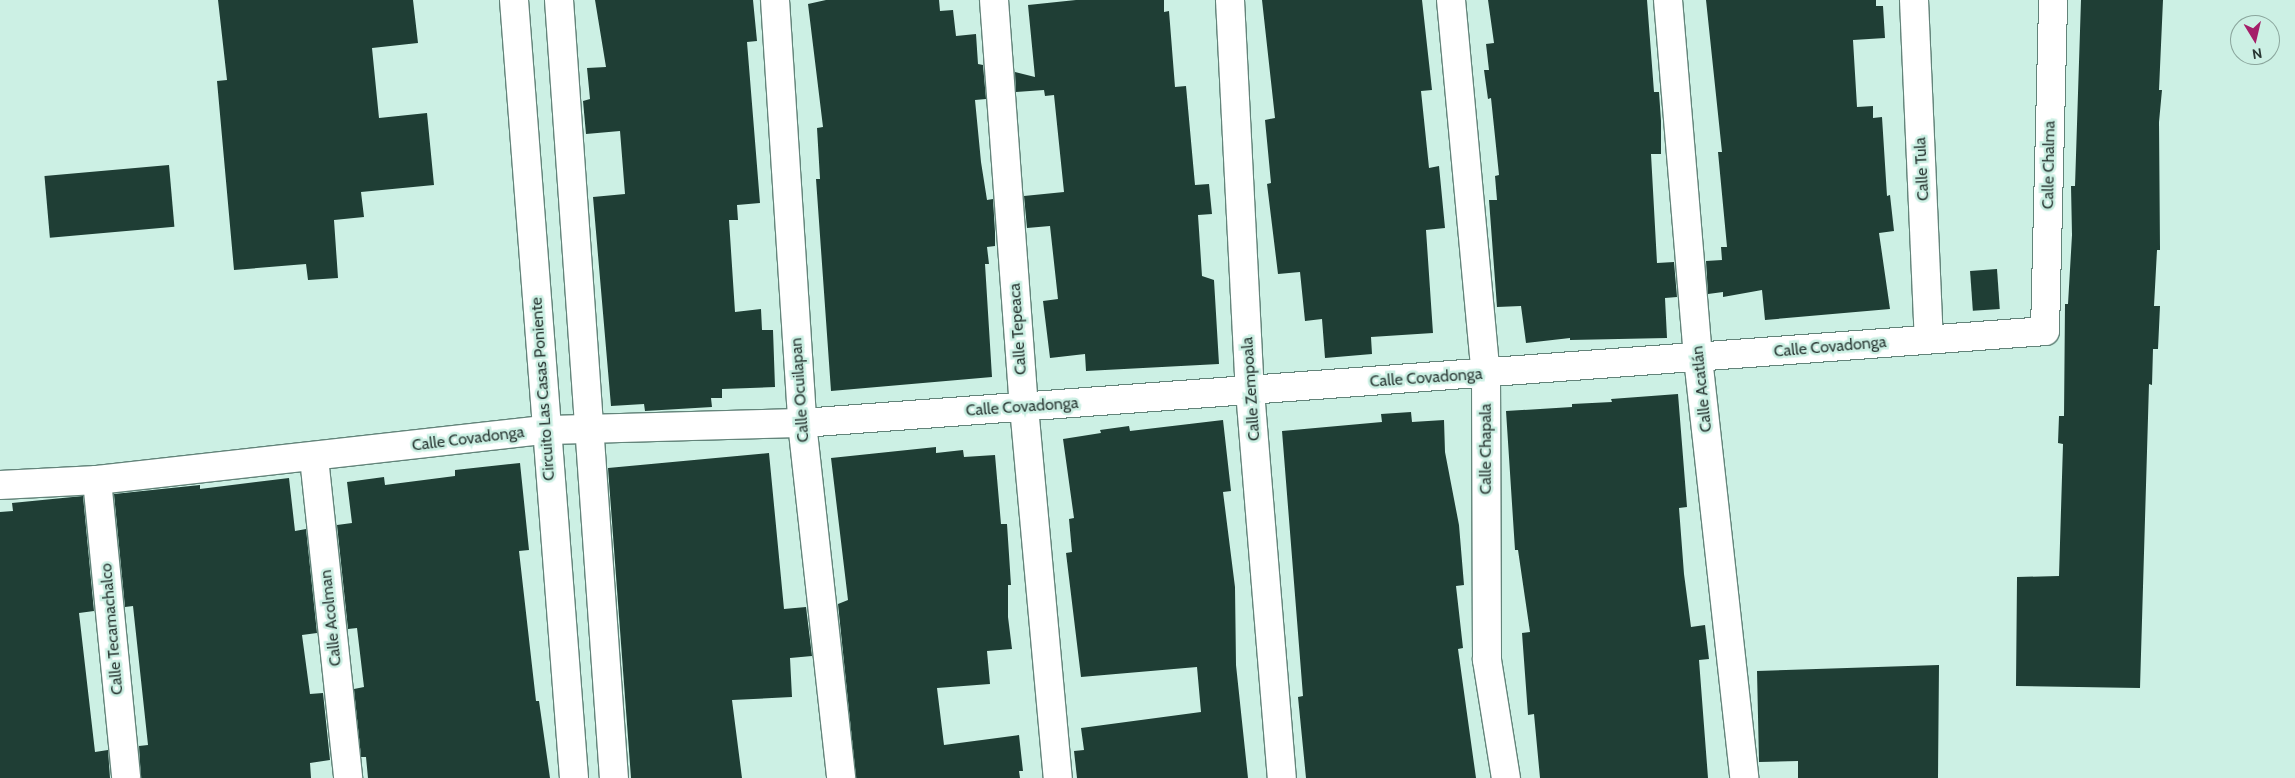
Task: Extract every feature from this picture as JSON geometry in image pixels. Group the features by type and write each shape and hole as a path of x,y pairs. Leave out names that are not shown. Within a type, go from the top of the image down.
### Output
{"street":[{"name":"Circuito Las Casas Poniente","path":"514,0 574,778"},
{"path":"559,0 614,778"},
{"name":"Calle Ocuilapan","path":"775,0 802,423 841,778"},
{"name":"Calle Tepeaca","path":"994,0 1024,407 1058,778"},
{"name":"Calle Zempoala","path":"1230,0 1250,390 1282,778"},
{"name":"Calle Chapala","path":"1451,0 1486,374 1487,660 1506,778"},
{"name":"Calle Acatlán","path":"1668,0 1698,358 1744,778"},
{"name":"Calle Tula","path":"1914,0 1929,339"},
{"name":"Calle Chalma","path":"2045,331 2053,0"},
{"name":"Calle Covadonga","path":"0,485 97,480 314,458 546,430 802,423 1486,374 2045,331"},
{"name":"Calle Acolman","path":"314,458 348,778"},
{"name":"Calle Tecamachalco","path":"97,480 126,778"}],"building":[{"path":"218,0 413,0 418,43 372,48 379,118 427,113 434,185 361,192 364,217 334,220 338,278 308,280 306,264 234,270 217,81 227,80"},
{"path":"595,0 753,0 757,41 747,42 760,203 737,205 738,220 729,220 735,312 761,309 762,330 773,330 775,387 722,389 722,398 711,398 712,407 645,411 644,404 611,406 593,197 625,194 620,131 586,134 583,101 590,99 587,68 606,67"},
{"path":"826,0 939,0 940,11 953,10 956,36 976,34 978,64 983,65 986,99 975,100 981,162 987,200 993,199 995,232 995,246 987,247 989,264 985,264 992,377 831,391 816,179 820,179 817,128 823,127 808,4"},
{"path":"1076,0 1164,0 1164,12 1169,11 1175,87 1186,86 1195,185 1209,184 1212,214 1198,215 1202,276 1214,280 1219,364 1086,371 1085,354 1050,358 1043,301 1058,299 1050,226 1027,228 1024,196 1064,192 1054,95 1045,96 1044,90 1016,92 1015,72 1035,77 1028,5"},
{"path":"1262,0 1422,0 1432,90 1421,91 1429,168 1439,166 1445,228 1426,230 1433,333 1371,337 1372,354 1325,358 1322,319 1305,321 1300,272 1278,274 1267,184 1271,183 1265,120 1275,118"},
{"path":"1488,0 1647,0 1654,92 1659,92 1661,121 1661,154 1651,154 1657,263 1674,262 1677,297 1665,298 1667,338 1570,340 1570,338 1526,343 1521,306 1497,307 1489,200 1497,200 1495,176 1499,175 1491,98 1488,99 1484,70 1489,70 1486,44 1494,43"},
{"path":"1706,0 1876,0 1876,6 1883,6 1885,38 1853,40 1857,107 1873,106 1873,118 1882,117 1887,196 1890,195 1894,231 1879,233 1890,309 1765,320 1762,290 1723,297 1723,292 1708,294 1706,261 1722,260 1721,247 1727,247 1718,152 1722,152"},
{"path":"2081,0 2163,0 2159,90 2162,90 2159,122 2160,250 2157,250 2154,306 2160,306 2158,349 2153,349 2152,385 2149,384 2140,688 2016,686 2017,577 2059,576 2063,444 2058,443 2059,416 2064,416 2065,304 2068,304 2072,235 2071,186 2075,186"},
{"path":"169,165 174,227 50,238 44,176"},
{"path":"1997,269 2000,309 1973,311 1970,271"},
{"path":"1678,394 1687,507 1679,508 1684,574 1691,627 1705,625 1709,659 1699,660 1708,778 1540,778 1534,714 1528,715 1522,633 1530,632 1518,550 1515,550 1506,411 1572,407 1572,404 1612,402 1611,399"},
{"path":"1411,412 1412,422 1444,420 1445,452 1459,525 1464,585 1456,586 1463,648 1458,649 1476,778 1306,778 1298,697 1303,696 1282,431 1382,422 1381,414"},
{"path":"1223,420 1231,491 1223,492 1235,587 1236,665 1248,778 1077,778 1074,751 1084,750 1081,728 1201,712 1197,667 1081,677 1066,553 1072,552 1069,519 1074,518 1063,439 1101,433 1100,430 1129,426 1130,431"},
{"path":"936,447 936,453 963,450 964,457 995,455 1001,524 1007,524 1011,585 1008,585 1008,617 1012,649 987,651 990,684 937,688 944,745 1019,735 1023,771 1019,771 1020,778 856,778 838,604 848,600 831,458"},
{"path":"769,453 784,609 806,607 812,656 790,658 792,697 732,700 742,778 631,778 608,468"},
{"path":"520,463 529,550 519,551 536,701 539,701 550,778 368,778 366,757 361,757 354,689 364,687 357,628 348,629 337,525 352,523 347,482 384,477 385,485 455,476 455,470"},
{"path":"289,478 295,531 306,529 317,633 302,635 310,694 323,693 330,760 310,763 311,778 141,778 139,746 148,745 133,606 125,607 114,494 200,485 200,489"},
{"path":"83,496 94,611 79,613 95,752 108,750 110,778 0,778 0,512 13,511 12,503"},
{"path":"1939,665 1938,778 1798,778 1798,761 1759,762 1757,671"}]}
